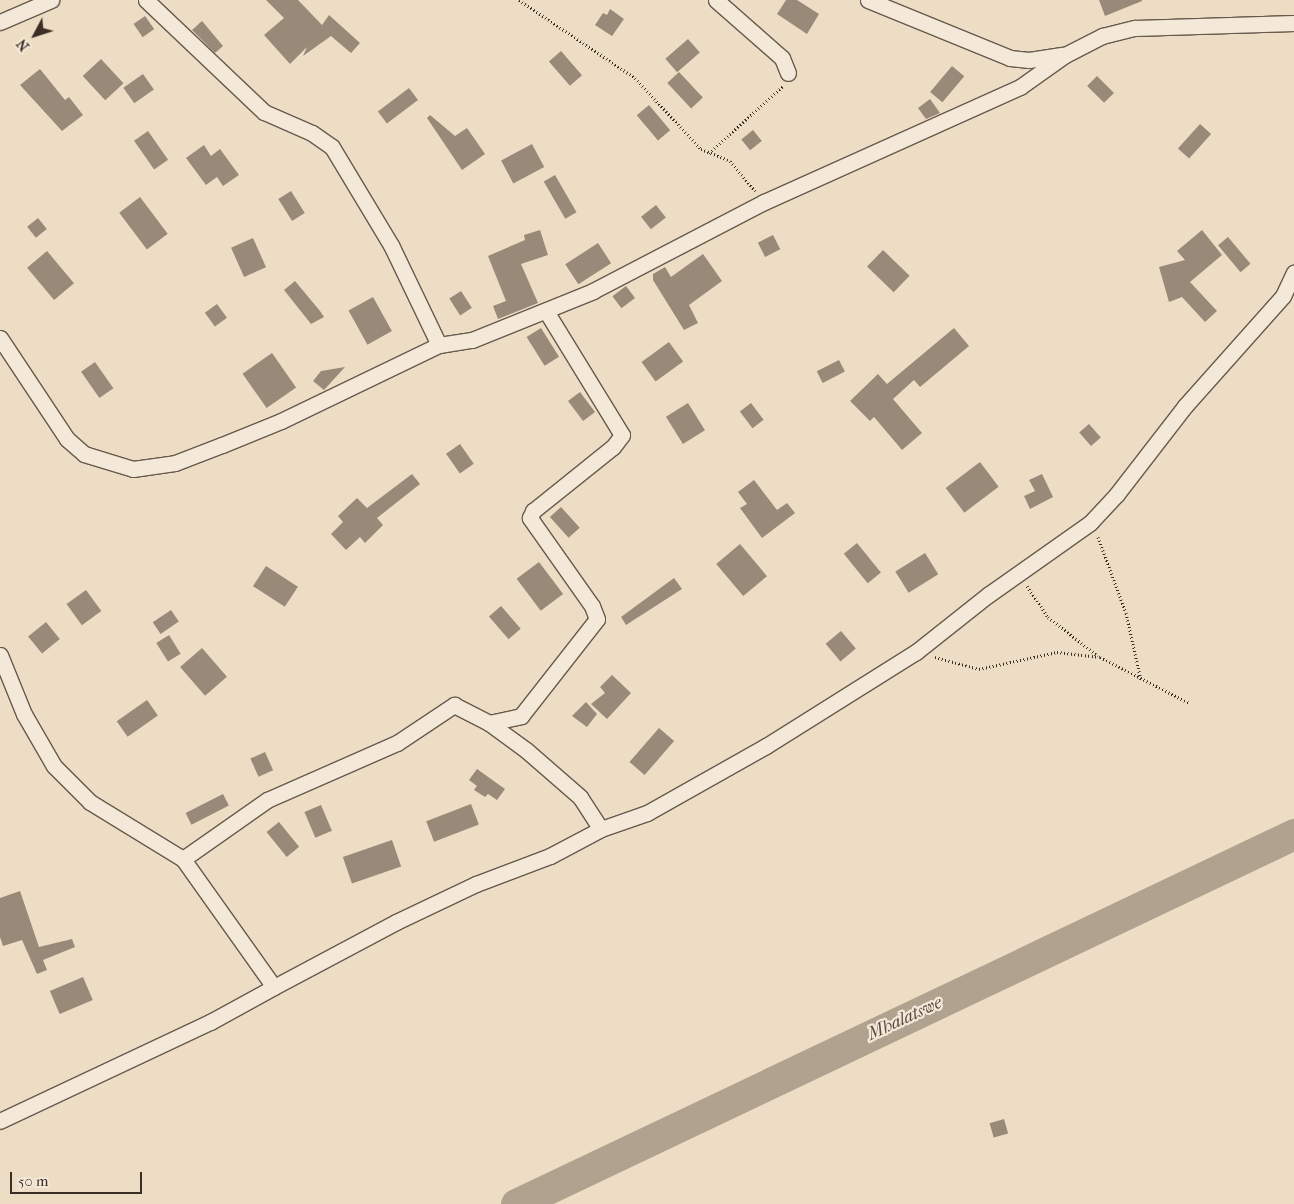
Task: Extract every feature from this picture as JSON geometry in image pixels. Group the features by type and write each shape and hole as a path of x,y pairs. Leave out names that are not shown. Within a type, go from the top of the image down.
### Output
{"street":[{"path":"0,22 51,0"},
{"path":"146,0 264,112 312,133 332,148 391,245 439,345"},
{"path":"716,0 782,58 788,73"},
{"path":"868,0 1010,58 1029,60 1065,55"},
{"path":"0,338 67,439 84,454 133,469 176,463 281,421 341,389 439,345 472,340 593,291 764,202 1020,87 1065,55 1102,36 1135,28 1294,23"},
{"path":"0,1121 210,1022 396,922 476,884 550,856 601,829 647,813 710,778 916,652 1090,523 1117,494 1186,406 1283,296 1294,272"},
{"path":"489,723 521,716 597,619 596,613 530,518 533,511 614,447 622,435 546,311"},
{"path":"0,655 24,714 54,766 90,802 183,859 274,987"},
{"path":"183,859 267,800 397,743 454,705 489,723 526,750 580,798 601,829"}],"path":[{"path":"519,0 635,78 701,149 730,161 764,202"},
{"path":"709,153 782,88 788,81 788,73"},
{"path":"1090,523 1105,550 1126,613 1141,680"},
{"path":"1020,575 1048,617 1100,657 1141,680 1189,703"},
{"path":"916,652 979,669 1057,652 1100,657"}],"building":[{"path":"266,0 298,0 322,25 329,15 360,43 351,53 331,36 303,56 307,47 290,64 264,35 284,18"},
{"path":"786,0 797,0 819,14 807,34 777,14"},
{"path":"1099,0 1142,0 1142,1 1105,16"},
{"path":"610,9 624,19 612,36 595,25 603,13 607,15"},
{"path":"145,16 154,29 143,37 134,24"},
{"path":"202,21 223,46 215,53 192,30"},
{"path":"688,39 700,53 677,72 665,59"},
{"path":"561,51 582,75 570,86 549,61"},
{"path":"101,59 124,83 105,100 83,76"},
{"path":"952,66 964,76 942,102 930,92"},
{"path":"40,69 65,100 69,97 83,115 62,131 20,85"},
{"path":"679,72 703,98 691,109 667,83"},
{"path":"143,74 154,90 134,103 123,88"},
{"path":"1097,76 1114,93 1104,103 1087,86"},
{"path":"409,88 418,100 387,123 378,111"},
{"path":"930,99 940,113 926,119 918,108"},
{"path":"649,105 670,130 658,141 637,115"},
{"path":"430,115 455,136 467,128 485,154 462,170 427,118"},
{"path":"1200,124 1211,134 1189,159 1178,149"},
{"path":"753,130 762,141 750,150 741,139"},
{"path":"148,131 168,160 154,169 134,141"},
{"path":"532,144 544,167 513,183 501,160"},
{"path":"204,145 211,156 220,149 239,175 223,186 217,177 206,185 186,158"},
{"path":"555,175 576,212 565,219 544,182"},
{"path":"291,191 305,213 292,221 278,199"},
{"path":"140,197 168,234 147,249 119,213"},
{"path":"656,205 666,218 651,229 641,217"},
{"path":"38,218 47,229 36,238 27,227"},
{"path":"540,230 548,255 521,264 538,303 498,319 493,306 506,301 488,256 525,240 524,235"},
{"path":"1202,230 1222,255 1190,282 1217,311 1205,322 1182,297 1169,302 1159,267 1185,260 1177,251"},
{"path":"773,235 780,249 765,257 758,243"},
{"path":"1228,237 1250,264 1241,272 1218,245"},
{"path":"253,238 266,267 244,277 231,248"},
{"path":"598,243 611,263 578,284 565,264"},
{"path":"883,250 910,276 894,292 867,267"},
{"path":"47,251 74,283 54,300 27,268"},
{"path":"703,254 722,281 689,305 698,323 684,330 653,280 653,274 665,267 671,277"},
{"path":"295,281 324,317 311,324 284,290"},
{"path":"626,286 635,298 621,308 612,296"},
{"path":"461,291 472,308 460,315 449,299"},
{"path":"373,297 392,331 367,345 349,311"},
{"path":"217,304 227,318 215,327 205,313"},
{"path":"541,328 559,357 545,366 527,337"},
{"path":"954,328 969,346 920,387 914,380 893,399 922,433 902,450 874,417 870,421 850,401 878,374 887,384"},
{"path":"669,342 683,361 656,381 641,362"},
{"path":"272,353 296,387 267,408 243,374"},
{"path":"839,360 845,372 823,383 817,371"},
{"path":"95,362 113,388 99,398 81,372"},
{"path":"345,367 324,390 313,381 321,371"},
{"path":"580,392 595,412 583,421 568,401"},
{"path":"688,403 705,430 683,444 666,417"},
{"path":"751,403 764,420 752,428 740,411"},
{"path":"1089,424 1101,438 1091,446 1079,433"},
{"path":"460,444 474,464 460,473 446,454"},
{"path":"980,462 999,487 964,513 946,488"},
{"path":"412,474 420,484 377,518 383,525 365,543 360,537 346,550 331,534 343,522 338,516 357,498 367,508"},
{"path":"1042,474 1053,497 1030,509 1024,496 1035,491 1029,480"},
{"path":"754,480 777,510 787,503 795,513 762,538 740,508 747,504 738,492"},
{"path":"561,507 580,528 569,538 550,517"},
{"path":"857,543 881,573 868,583 844,554"},
{"path":"740,544 767,576 743,596 716,564"},
{"path":"925,553 938,574 909,593 895,572"},
{"path":"539,562 563,594 541,611 517,579"},
{"path":"266,566 298,587 285,607 253,586"},
{"path":"674,578 682,589 626,625 621,617"},
{"path":"86,590 101,611 82,625 67,604"},
{"path":"501,606 521,629 509,639 489,616"},
{"path":"171,610 179,622 161,634 153,622"},
{"path":"46,622 60,639 42,654 28,636"},
{"path":"841,631 856,649 840,661 826,644"},
{"path":"169,635 181,654 168,662 156,643"},
{"path":"202,648 227,677 205,696 180,667"},
{"path":"612,675 631,693 607,719 591,704 605,693 600,687"},
{"path":"147,700 158,716 128,737 117,721"},
{"path":"586,702 597,714 587,727 572,716"},
{"path":"659,728 674,741 645,775 629,762"},
{"path":"265,752 273,770 259,777 250,759"},
{"path":"477,769 505,789 497,800 488,794 485,797 474,790 477,786 469,780"},
{"path":"223,794 229,806 191,825 186,813"},
{"path":"471,804 479,825 434,842 426,821"},
{"path":"321,805 332,831 315,838 304,812"},
{"path":"279,822 299,847 287,857 267,832"},
{"path":"392,840 401,866 352,883 343,857"},
{"path":"20,891 39,947 72,939 75,947 43,960 47,970 37,974 22,940 3,946 0,937 0,898"},
{"path":"83,977 93,1000 60,1014 50,991"},
{"path":"1004,1119 1008,1133 994,1138 990,1123"}],"waterway":[{"name":"Mhalatswe","path":"516,1204 1294,834"}]}
